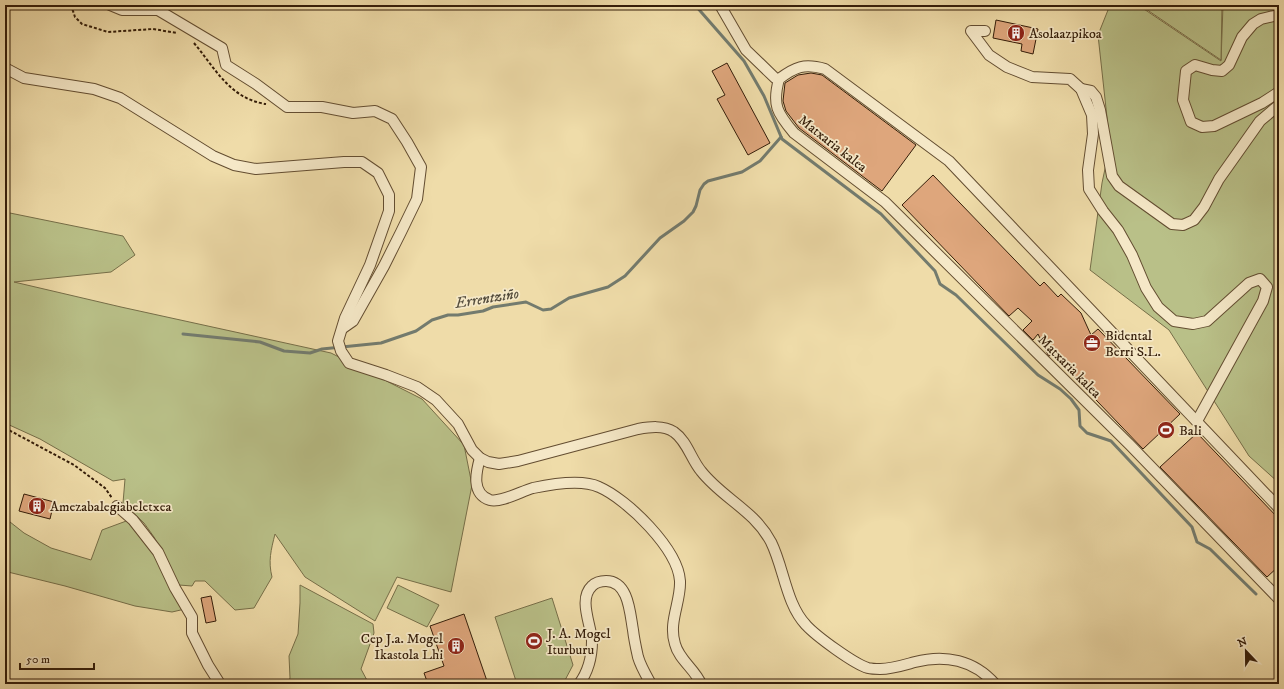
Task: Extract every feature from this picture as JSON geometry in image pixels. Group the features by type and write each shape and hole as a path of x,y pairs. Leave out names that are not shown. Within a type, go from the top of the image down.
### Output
{"street":[{"path":"110,5 122,10 158,10 180,22 203,38 222,48 226,65 256,84 287,107 322,108 353,113 375,111 392,119 421,167 417,199 384,266 352,320 343,328"},
{"path":"720,5 746,50 775,78 779,79 793,70 806,66 825,69 949,161 1279,508"},
{"path":"1274,16 1261,19 1253,24 1242,37 1229,65 1222,71 1195,65 1186,71 1183,100 1191,122 1202,127 1214,126 1262,103 1279,92"},
{"path":"985,31 971,32 989,55 1007,66 1032,77 1070,79 1081,89 1092,115 1093,134 1088,170 1089,189 1103,211 1118,230 1132,255 1146,288 1158,307 1174,321 1193,324 1207,320 1249,283 1260,279 1267,287 1263,301 1197,421"},
{"path":"5,68 24,78 94,89 120,98 213,156 234,165 256,169 362,162 378,173 389,195 389,211 370,265 345,318 338,341 341,351 349,363 386,374 417,387 436,400 458,424 472,450 480,458 488,462 499,464 518,461 638,429 662,427 673,431 682,439 700,471 760,525 771,542 799,617 807,626 826,641 856,663 867,668 880,670 936,658 953,659 978,669 995,684"},
{"name":"Matxaria kalea","path":"779,79 775,94 777,108 784,121 794,133 885,202 1130,445 1279,599"},
{"path":"1081,89 1091,91 1096,97 1100,110 1112,176 1119,186 1172,224 1183,225 1194,220 1204,207 1219,179 1260,121 1279,105"},
{"path":"480,458 475,480 482,495 490,500 499,500 533,488 555,484 579,483 598,486 614,495 645,522 663,544 674,561 680,580 679,596 672,631 680,656 701,684"},
{"path":"117,506 133,520 158,552 175,588 192,617 192,632 208,665 220,684"},
{"path":"579,684 583,679 590,662 592,642 585,606 586,593 593,584 601,581 611,581 624,592 628,604 638,658 644,672 652,684"}],"path":[{"path":"71,5 75,17 82,24 108,32 153,29 180,34"},
{"path":"191,40 232,89 256,102 287,107"},
{"path":"5,428 74,465 106,488 117,506"}],"green space":[{"path":"1110,5 1138,5 1221,61 1223,5 1279,5 1279,483 1249,456 1169,330 1090,270 1102,183 1110,145 1098,35"},
{"path":"1140,5 1222,5 1221,60"},
{"path":"5,212 123,236 135,255 111,272 14,282 331,353 422,399 464,445 472,485 451,592 397,577 375,621 305,577 275,534 270,561 272,577 254,608 235,610 205,581 195,581 192,586 179,585 154,537 144,523 123,503 125,479 113,481 40,439 5,423"},
{"path":"5,518 24,533 51,548 91,560 102,530 129,520 145,538 185,609 172,612 135,606 65,586 8,572 5,569"},
{"path":"300,585 373,624 374,633 361,669 369,684 288,684 290,678 289,656 298,634"},
{"path":"398,585 439,605 427,627 387,608"},
{"name":"J. A. Mogel Iturburu","path":"552,598 573,665 563,684 517,684 495,617"}],"building":[{"name":"Asolaazpikoa","path":"996,20 1038,29 1033,54 1021,51 1022,44 993,38"},
{"path":"727,63 770,143 748,155 717,99 725,95 712,71"},
{"path":"811,73 822,75 916,145 882,191 799,128 786,111 783,101 785,83 798,75"},
{"path":"933,175 1040,286 1044,282 1058,297 1061,294 1081,313 1091,335 1098,329 1180,414 1143,449 1052,354 1050,356 1048,355 1038,334 1033,340 1023,330 1032,321 1018,308 1009,316 902,205"},
{"path":"1197,433 1279,519 1279,566 1267,577 1160,467"},
{"name":"Amezabalegiabeletxea","path":"24,494 54,502 50,519 19,511"},
{"path":"211,596 216,621 206,623 201,598"},
{"name":"Cep J.a. Mogel Ikastola Lhi","path":"464,614 488,684 428,684 424,673 444,666 430,626"}],"waterway":[{"path":"695,5 744,61 764,96 782,139 881,214 935,271 940,284 956,295 1038,375 1060,389 1071,399 1079,410 1080,426 1087,433 1111,441 1192,527 1197,542 1210,549 1256,594"},
{"name":"Errentziño","path":"183,334 260,342 284,351 310,353 322,349 381,343 416,331 432,320 448,315 483,311 493,307 526,302 543,310 551,309 569,298 608,287 625,276 660,238 684,221 693,212 700,190 704,184 708,181 742,172 760,161 781,137"}],"place":[{"name":"Asolaazpikoa","path":"1016,33"},
{"name":"Bidental Berri S.L.","path":"1092,343"},
{"name":"Bali","path":"1166,430"},
{"name":"Amezabalegiabeletxea","path":"37,506"},
{"name":"J. A. Mogel Iturburu","path":"534,641"},
{"name":"Cep J.a. Mogel Ikastola Lhi","path":"456,646"}]}
